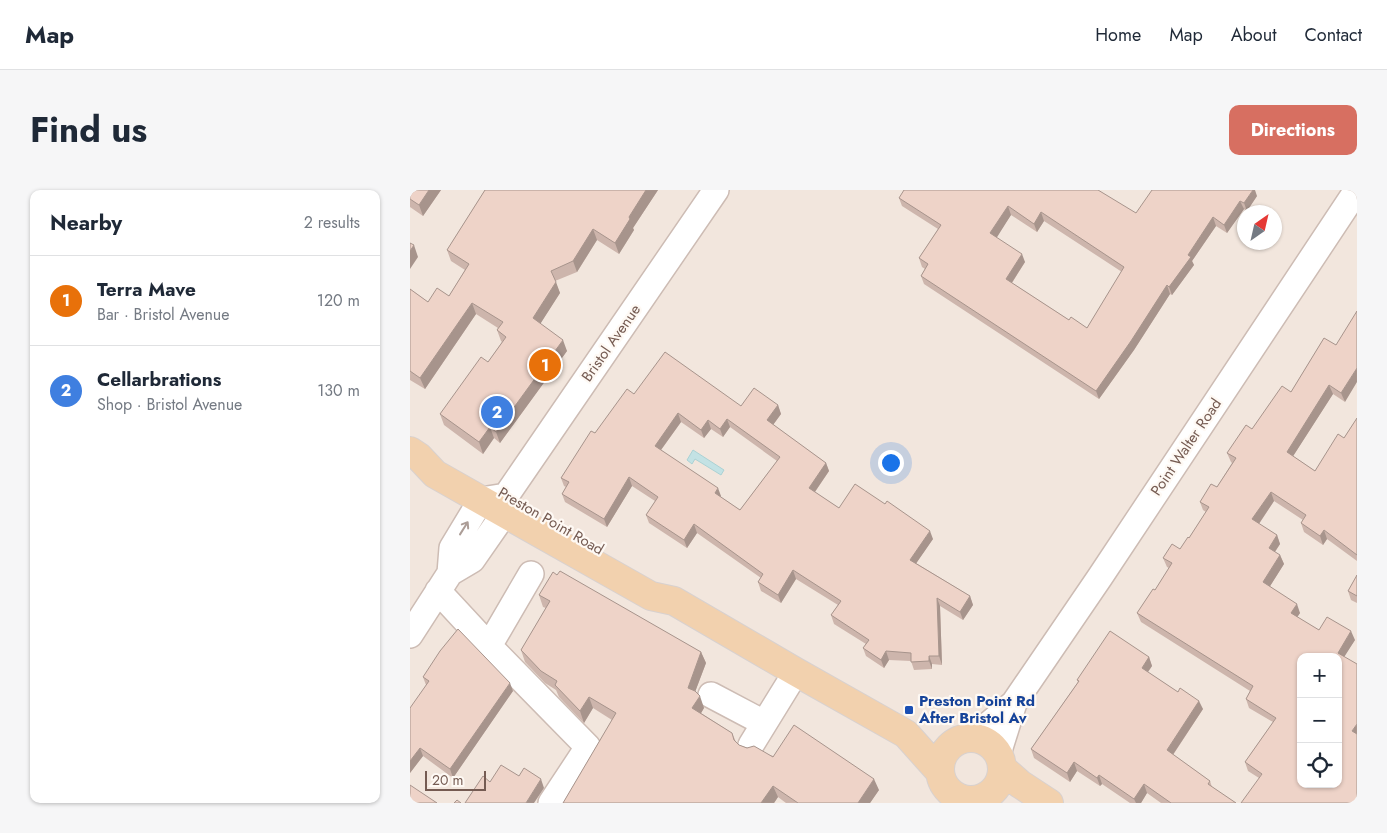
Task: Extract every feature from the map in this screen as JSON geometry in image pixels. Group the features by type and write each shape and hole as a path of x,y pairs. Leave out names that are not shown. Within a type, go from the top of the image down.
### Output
{"main road":[{"name":"Preston Point Road","path":"415,454 435,474 502,496 651,596 674,601 906,734 964,740"},
{"name":"Preston Point Road","path":"906,734 942,787"},
{"path":"964,740 979,740 993,747 1000,761 1020,784 1048,803"},
{"name":"Point Walter Road","path":"964,740 949,747 941,763 942,787 950,792 957,796 983,800 998,784 1001,777 1000,761"}],"street":[{"name":"Bristol Avenue","path":"410,635 444,582 472,560 502,496 716,190"},
{"name":"Point Walter Road","path":"964,740 1014,703 1357,190"},
{"path":"489,646 532,574"},
{"path":"444,582 489,646 588,747 551,803"},
{"path":"751,744 796,672"},
{"path":"711,695 764,724"},
{"name":"Point Walter Road","path":"1000,761 1014,703"}],"shaded area":[{"path":"410,190 1357,190 1357,803 410,803"}],"water":[{"path":"693,450 724,470 721,475 695,459 692,464 687,460"}],"building":[{"path":"410,190 429,190 419,205 410,199"},
{"path":"485,190 646,190 615,243 593,229 573,261 551,271 556,282 533,318 563,340 496,432 490,427 479,442 440,414 481,357 488,362 506,337 497,330 503,322 472,303 420,378 410,371 410,289 428,302 437,288 449,296 469,264 447,250"},
{"path":"904,190 1098,190 1136,213 1152,190 1253,190 1244,203 1240,201 1224,225 1213,217 1188,255 1191,257 1169,287 1167,285 1096,391 921,276 928,264 919,258 941,225 899,198","holes":["1008,206 1034,224 1041,212 1124,267 1087,328 1071,317 1069,320 1006,279 1022,254 990,233"]},
{"path":"410,243 414,245 410,251"},
{"path":"1357,311 1357,368 1341,393 1329,385 1287,452 1315,471 1338,434 1344,438 1357,418 1357,555 1324,530 1320,536 1301,523 1306,515 1271,492 1252,519 1277,535 1269,548 1280,555 1263,582 1297,604 1291,613 1319,630 1327,617 1351,631 1338,653 1297,653 1297,788 1342,788 1342,655 1357,664 1357,724 1352,731 1357,734 1357,803 1241,803 1262,774 1245,762 1276,718 1246,699 1253,686 1137,613 1153,589 1155,590 1172,563 1163,558 1172,544 1180,549 1209,507 1200,502 1211,484 1217,487 1236,458 1227,453 1246,425 1252,429 1282,386 1291,392 1324,338 1336,345"},
{"path":"665,352 741,406 754,388 778,405 767,420 826,463 809,488 839,508 855,484 885,504 887,501 930,531 910,560 970,596 960,612 937,598 939,656 929,656 929,661 911,662 911,653 886,651 881,660 863,648 869,640 831,615 841,601 793,570 778,595 758,582 763,574 694,524 684,540 646,515 658,497 629,477 604,519 562,494 569,482 561,478 591,431 595,433 627,389 634,394","holes":["678,413 701,430 708,420 720,429 727,419 780,457 740,510 715,493 718,488 655,446"]},
{"path":"560,571 701,652 688,688 700,696 692,708 732,733 734,740 739,745 747,748 754,746 773,757 794,725 874,779 858,803 798,803 773,786 761,803 563,803 616,713 589,697 580,711 555,685 557,681 541,671 521,650 550,601 539,595 553,572 557,575"},
{"path":"1357,575 1357,596 1348,591"},
{"path":"458,629 510,683 450,769 420,748 410,761 410,708 429,681 423,677 440,651"},
{"path":"1110,631 1149,657 1142,668 1178,692 1180,688 1199,701 1167,750 1210,781 1208,784 1236,803 1171,803 1144,784 1134,799 1099,775 1097,778 1074,762 1067,773 1031,749 1079,681 1077,680"},
{"path":"501,765 519,776 524,768 541,779 526,803 465,803 483,776 490,782"},
{"path":"410,785 437,803 410,803"}],"place":[{"name":"Terra Mave","path":"545,365"},
{"name":"Cellarbrations","path":"497,412"},
{"name":"Preston Point Rd After Bristol Av","path":"909,710"}]}
